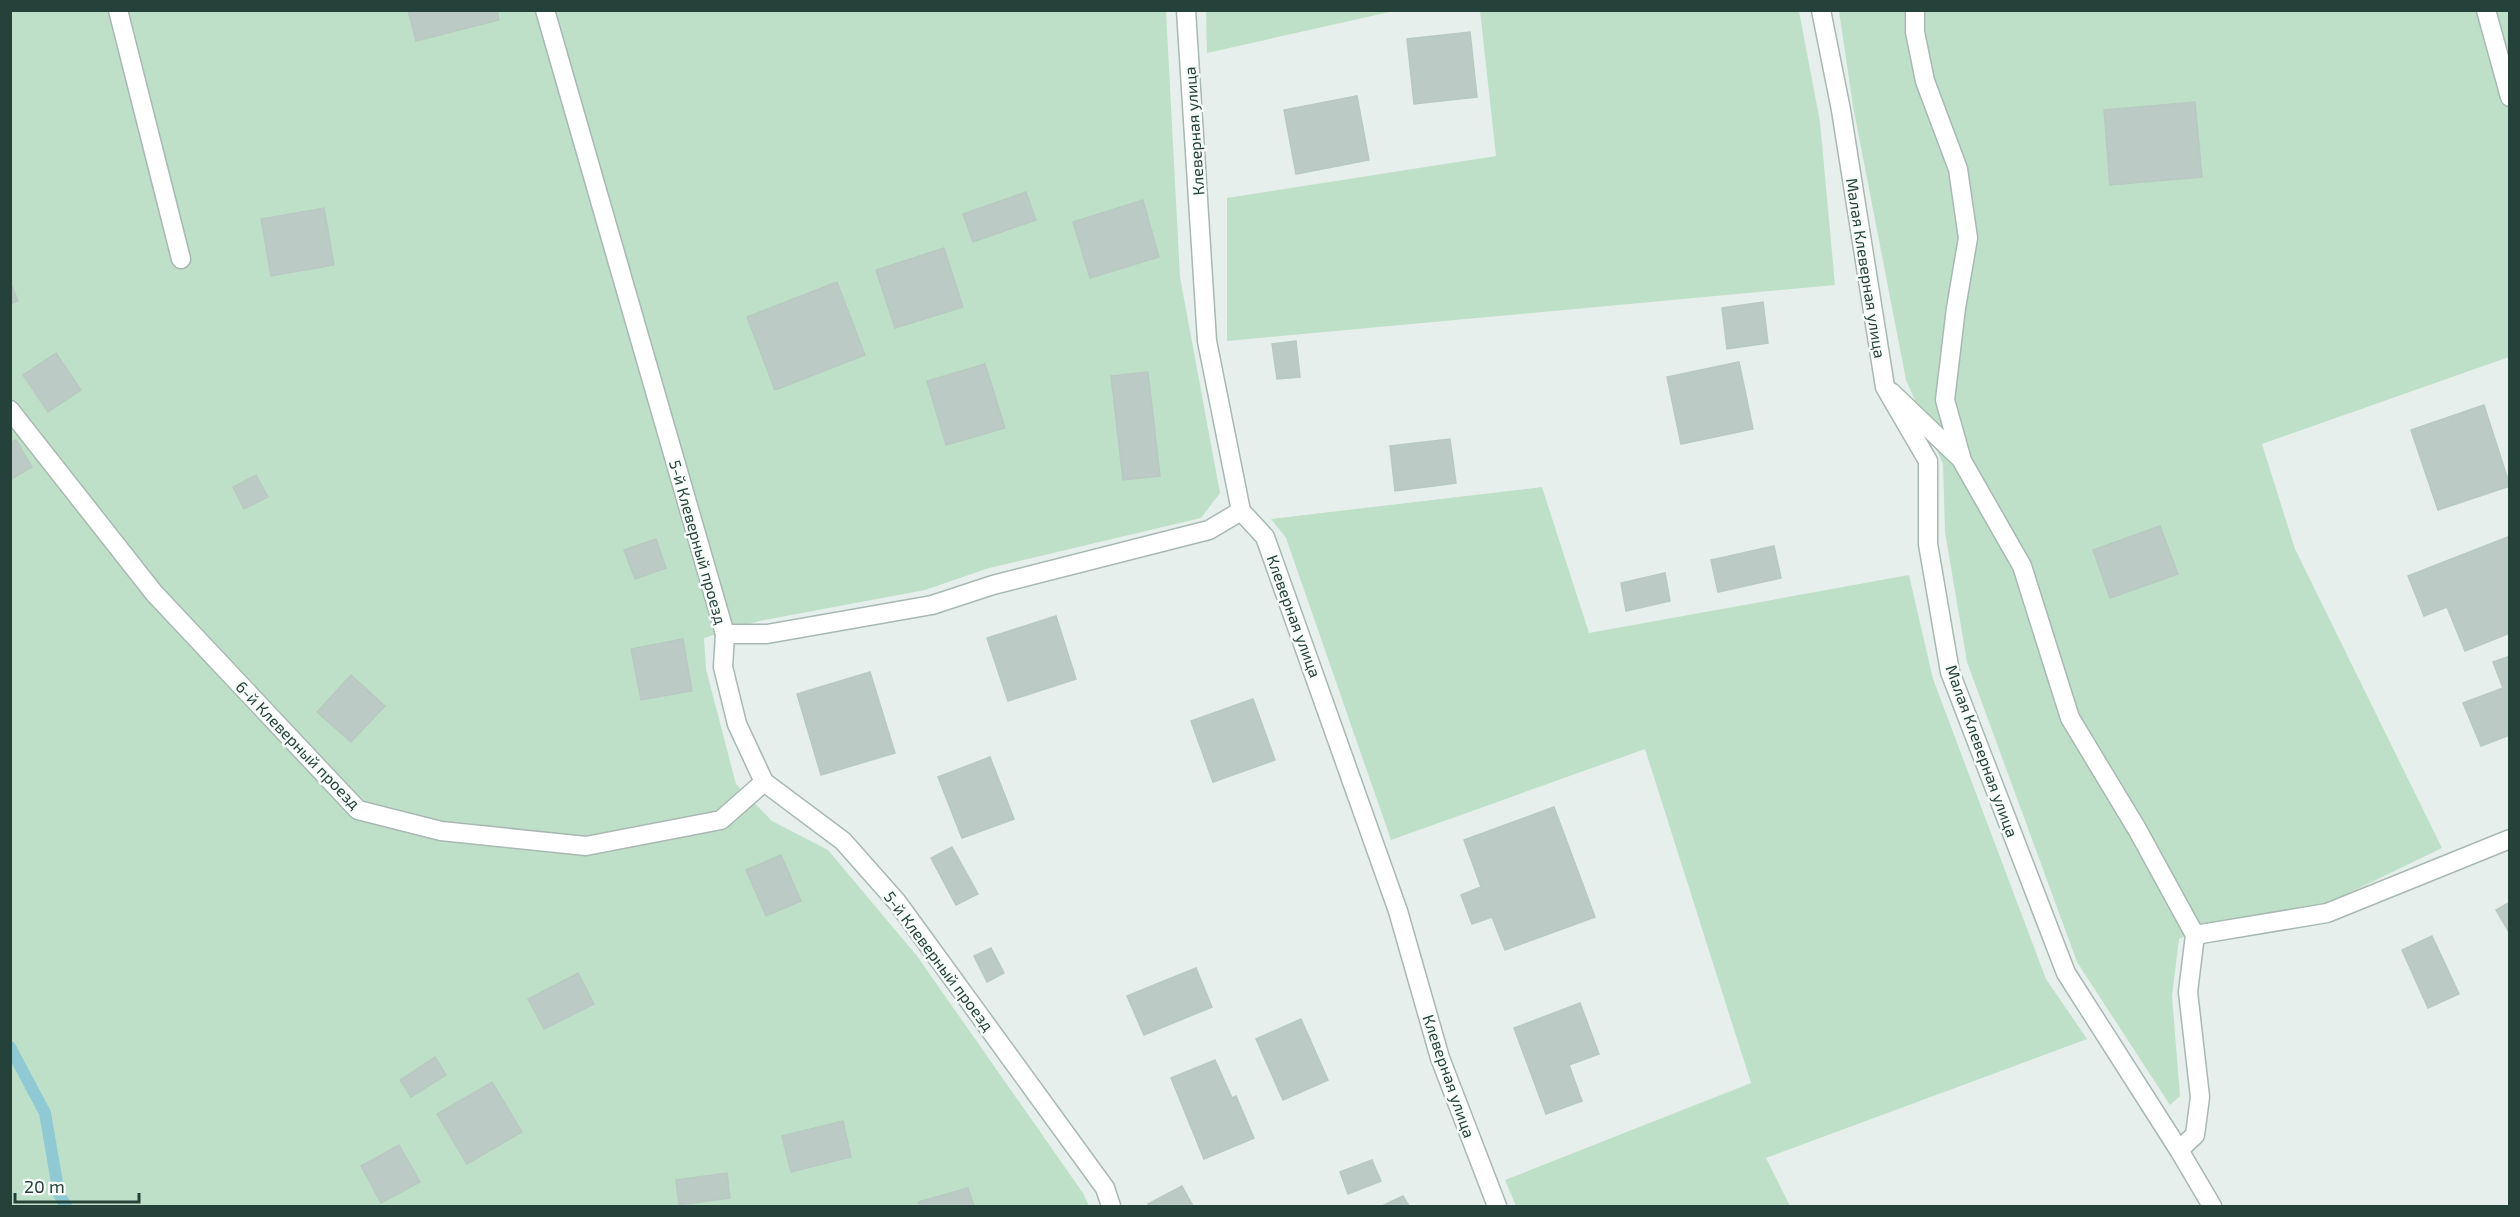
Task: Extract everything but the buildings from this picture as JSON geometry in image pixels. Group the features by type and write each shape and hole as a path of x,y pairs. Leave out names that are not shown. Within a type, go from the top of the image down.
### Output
{"street":[{"path":"118,10 181,259"},
{"name":"5-й Клеверный проезд","path":"545,10 725,634 723,667 737,724 764,782 843,841 897,902 1105,1188 1112,1206"},
{"name":"Клеверная улица","path":"1186,10 1208,341 1241,511 1265,537 1398,911 1440,1058 1497,1206"},
{"name":"Малая Клеверная улица","path":"1821,10 1841,110 1885,387 1928,461 1928,544 1950,672 2066,973 2212,1206"},
{"path":"1915,10 1915,32 1925,81 1958,169 1968,238 1956,308 1946,400 1961,459 2022,566 2070,718 2137,829 2195,935 2188,992 2200,1097 2195,1135 2179,1150"},
{"path":"2486,10 2510,98"},
{"path":"1885,387 1961,459"},
{"name":"6-й Клеверный проезд","path":"10,410 154,593 358,810 441,831 586,846 721,820 764,782"},
{"path":"725,634 766,634 932,605 993,585 1209,530 1241,511"},
{"path":"2195,935 2327,914 2510,840"}],"green space":[{"path":"1206,10 1394,10 1394,11 1207,53"},
{"path":"10,11 1166,11 1180,277 1220,493 1201,518 989,568 925,590 759,621 704,638 706,669 736,784 772,821 828,850 917,956 1083,1193 1089,1206 11,1206"},
{"path":"1480,11 1799,11 1820,122 1835,285 1227,341 1227,198 1496,156"},
{"path":"1839,11 2509,11 2509,357 2262,444 2295,549 2442,848 2320,907 2216,922 2179,939 2172,996 2180,1096 2170,1105 2077,962 1967,662 1945,532 1943,464 1906,380 1853,106"},
{"path":"1542,487 1589,633 1909,575 1933,679 2046,979 2087,1039 1766,1158 1790,1206 1516,1206 1505,1180 1751,1083 1645,749 1391,840 1286,538 1271,519"}],"waterway":[{"path":"10,1047 45,1113 59,1194 66,1206"}]}
